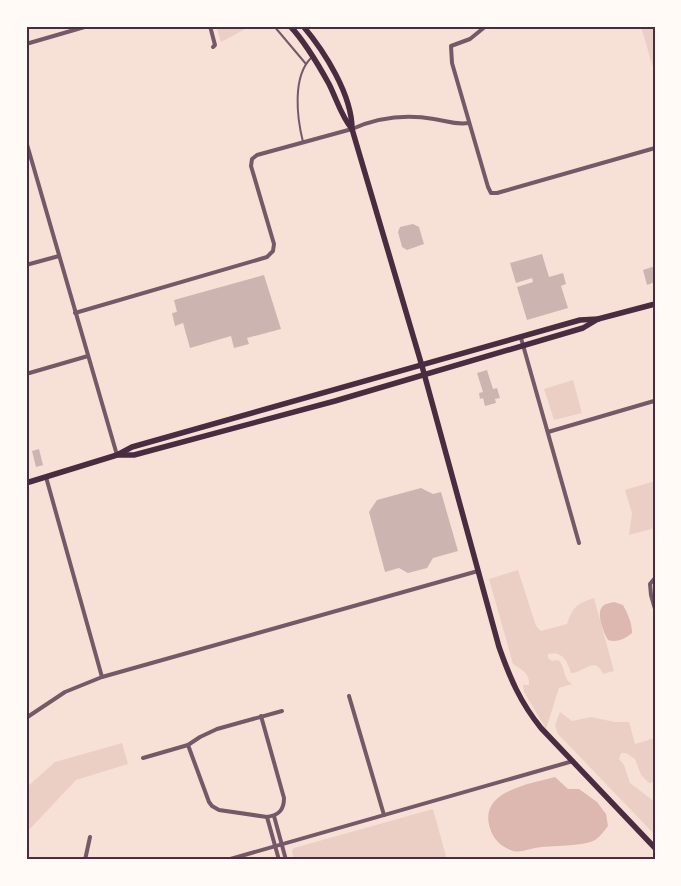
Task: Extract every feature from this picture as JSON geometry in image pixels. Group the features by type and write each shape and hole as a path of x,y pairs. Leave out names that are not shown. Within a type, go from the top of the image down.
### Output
{"main road":[{"path":"290,26 313,56 330,85 345,120 352,129"},
{"path":"303,26 321,51 345,94 352,118 352,129 422,366 499,648 512,683 526,709 572,762 655,848"},
{"path":"26,483 117,455 132,447 585,319 598,319 654,305"},
{"path":"117,455 134,455 276,417 584,328 598,319"}],"street":[{"path":"26,44 88,26"},
{"path":"210,26 215,42 213,47"},
{"path":"486,26 470,39 451,46 452,63 491,193 497,193 655,148"},
{"path":"75,313 268,257 273,251 274,244 251,166 252,159 257,155 352,129 376,120 404,116 436,119 451,124 469,123"},
{"path":"26,141 28,155 117,455"},
{"path":"26,265 59,256"},
{"path":"522,338 579,543"},
{"path":"26,374 88,356"},
{"path":"548,432 655,401"},
{"path":"46,477 102,677"},
{"path":"26,718 65,692 102,677 384,596 478,572"},
{"path":"655,578 650,584 655,609"},
{"path":"349,696 384,815"},
{"path":"143,758 188,745 217,729 282,711"},
{"path":"188,745 212,806 219,810 267,817 274,816 279,814 284,806 284,798 262,716"},
{"path":"227,860 572,762"},
{"path":"274,816 286,860"},
{"path":"267,817 280,860"},
{"path":"85,860 90,837"}],"lane":[{"path":"274,26 306,64"},
{"path":"303,143 298,119 299,87 306,64 313,56"}],"shaded area":[{"path":"216,26 251,26 221,42"},
{"path":"655,26 655,74 641,27"},
{"path":"573,380 582,413 554,420 544,389"},
{"path":"655,481 655,528 629,535 632,513 625,490"},
{"path":"518,570 536,626 541,631 567,624 576,606 594,598 614,671 603,674 600,669 593,665 571,673 561,655 548,654 548,658 552,661 558,660 567,679 572,684 559,688 546,729 524,692 523,685 529,685 527,675 513,664 489,579"},
{"path":"614,602 623,605 632,633 617,641 608,640 600,619 600,610 603,606"},
{"path":"560,712 572,721 591,717 615,722 629,722 635,744 655,738 655,782 649,783 641,775 635,759 626,753 621,753 619,759 624,765 630,783 655,802 655,835 558,734 555,725"},
{"path":"122,743 128,764 76,780 26,833 26,788 55,762"},
{"path":"555,777 568,789 579,789 597,802 606,814 608,826 595,840 575,845 542,847 518,852 501,845 493,836 490,828 488,815 492,805 499,797 520,786"},
{"path":"433,809 447,860 329,858 294,860 292,851 294,848"}],"building":[{"path":"413,224 419,227 424,244 407,250 402,247 398,232 400,227"},
{"path":"542,254 549,277 563,273 566,284 561,286 568,308 527,320 517,287 533,282 532,278 516,283 510,263"},
{"path":"655,266 655,282 647,285 643,270"},
{"path":"264,275 281,329 247,338 249,344 234,348 231,336 190,348 183,323 175,326 172,313 177,312 174,300"},
{"path":"487,370 493,389 497,388 500,398 495,399 496,403 485,406 483,398 480,399 479,393 483,392 477,373"},
{"path":"39,449 43,465 36,467 32,451"},
{"path":"421,488 433,494 441,492 458,551 433,558 427,568 408,573 399,568 385,572 369,512 377,500"}]}
